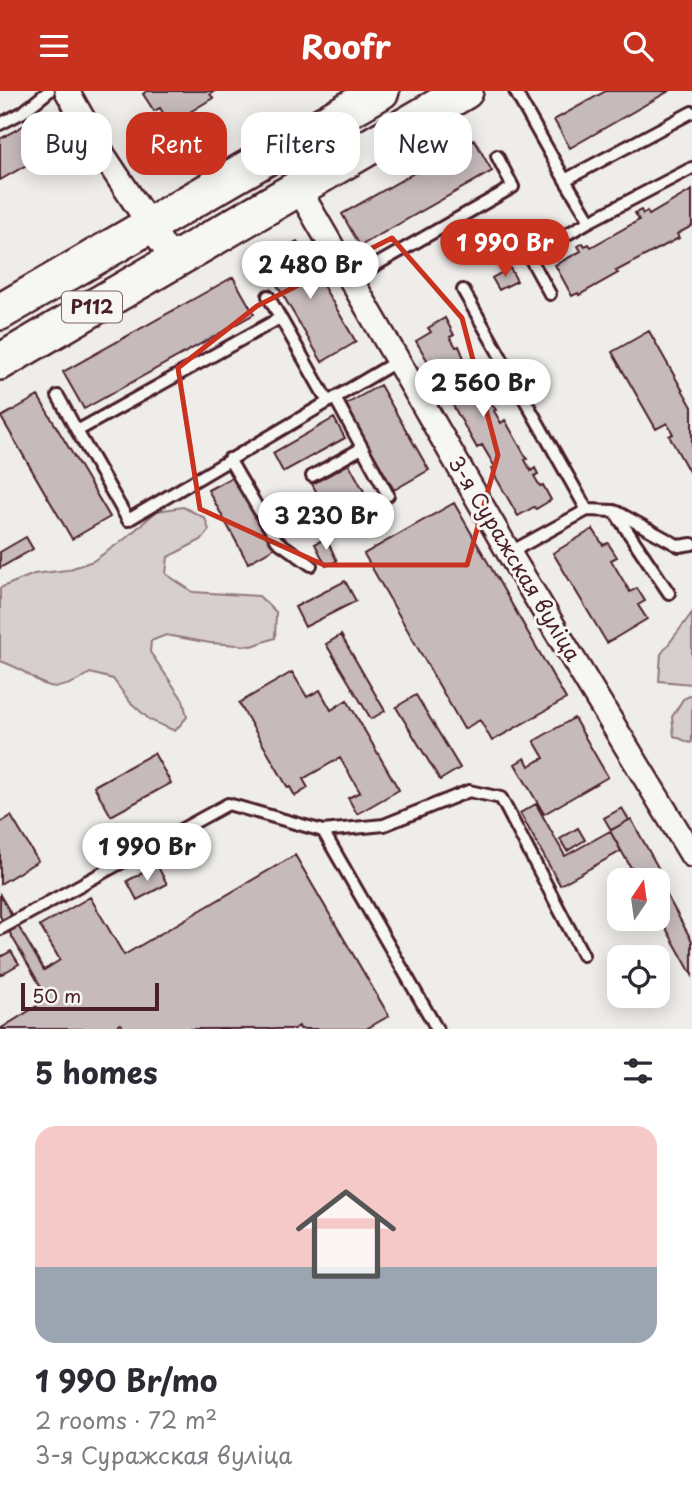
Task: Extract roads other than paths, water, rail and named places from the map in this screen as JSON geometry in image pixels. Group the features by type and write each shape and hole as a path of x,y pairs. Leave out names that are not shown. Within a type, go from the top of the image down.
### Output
{"main road":[{"name":"Р112","path":"0,312 382,91"},
{"path":"396,91 409,112"},
{"name":"Р112","path":"429,112 465,91"},
{"name":"Р112","path":"0,362 374,144"}],"street":[{"path":"67,91 79,112"},
{"path":"112,168 173,260"},
{"name":"3-я Суражская вуліца","path":"298,188 509,553 692,855"}],"lane":[{"path":"0,124 23,112 49,91"},
{"path":"515,91 590,221"},
{"path":"565,180 692,112"},
{"path":"351,279 513,187 496,156"},
{"path":"550,294 529,256 692,168"},
{"path":"463,290 587,510"},
{"path":"268,296 388,495"},
{"path":"77,431 280,318"},
{"path":"58,396 128,520 399,360"},
{"path":"312,477 362,448"},
{"path":"229,459 277,541 311,565"},
{"path":"509,553 587,510 614,511 679,546 692,544"},
{"path":"614,511 669,593"},
{"path":"0,929 228,804 323,831 384,825 469,791 501,798 583,955"},
{"path":"323,831 435,1028"}]}
